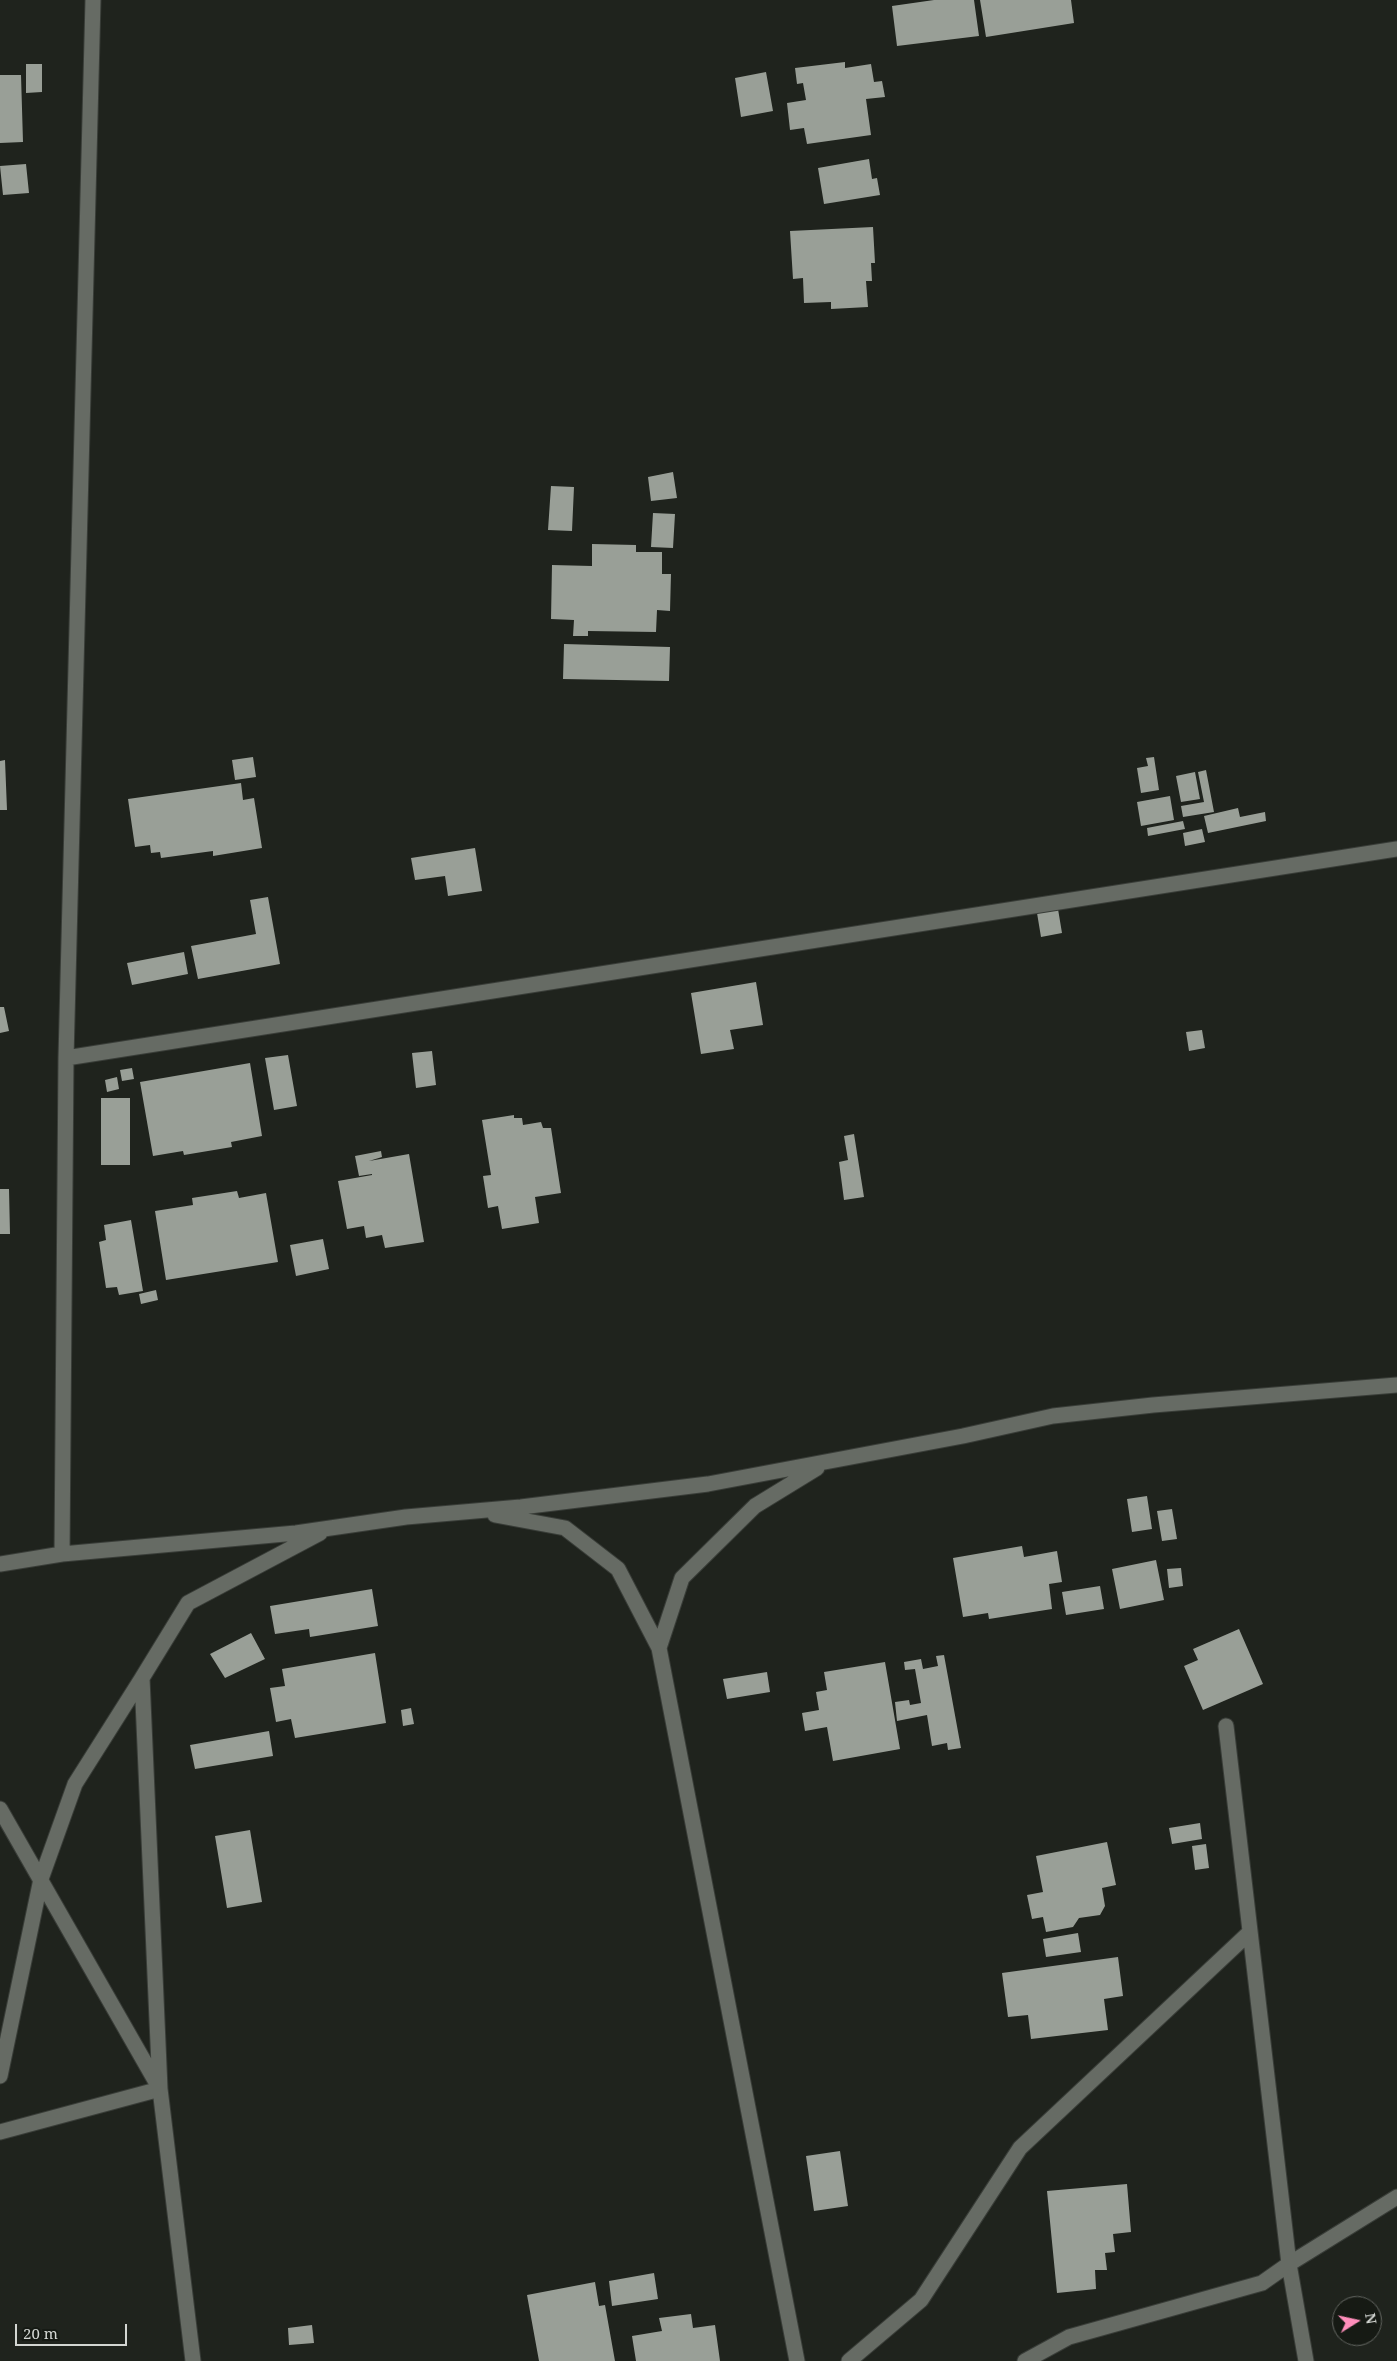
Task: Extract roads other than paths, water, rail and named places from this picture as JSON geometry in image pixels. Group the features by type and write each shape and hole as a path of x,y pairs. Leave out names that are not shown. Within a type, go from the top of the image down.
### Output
{"street":[{"path":"62,1554 66,1058 93,0"},
{"path":"66,1058 1397,849"},
{"path":"0,1564 62,1554 330,1528 406,1517 475,1511 708,1484 1053,1416 1153,1405 1397,1384"},
{"path":"659,1648 682,1578 755,1506 825,1462"},
{"path":"475,1511 565,1528 618,1569 659,1648 797,2361"},
{"path":"0,2076 40,1879 75,1784 188,1603 330,1528"},
{"path":"142,1678 160,2088 193,2361"},
{"path":"1226,1726 1289,2264 1306,2361"},
{"path":"0,1808 160,2088"},
{"path":"849,2361 921,2300 1020,2148 1250,1932"},
{"path":"0,2132 160,2088"},
{"path":"1025,2361 1069,2338 1262,2283 1289,2264 1397,2197"}]}
